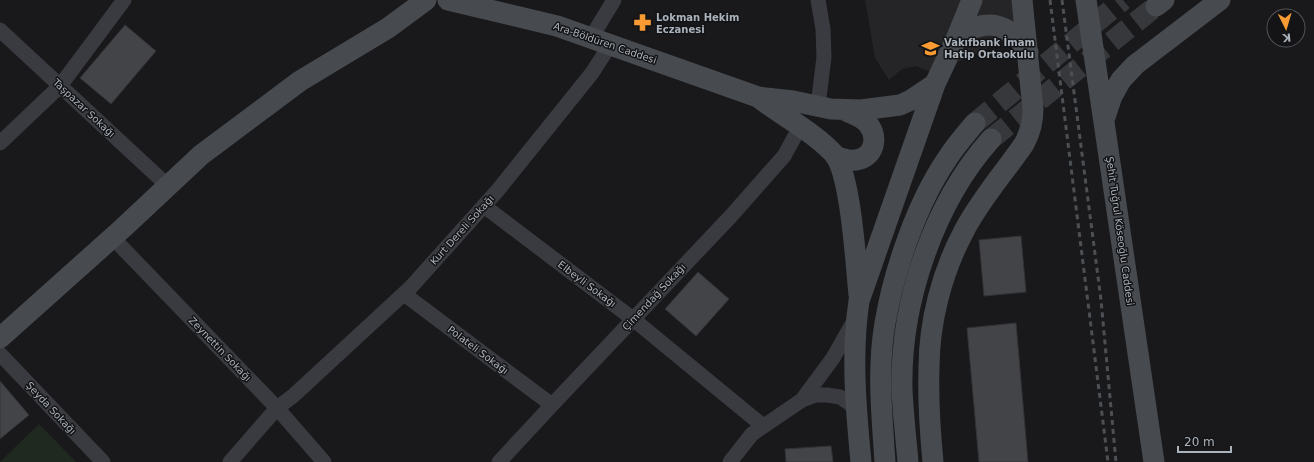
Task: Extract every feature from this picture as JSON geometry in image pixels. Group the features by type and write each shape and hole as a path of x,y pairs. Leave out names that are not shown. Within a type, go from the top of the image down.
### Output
{"main road":[{"path":"0,338 112,238 201,155 300,81 388,28 426,0"},
{"name":"Ara-Böldüren Caddesi","path":"448,0 557,26 758,97 777,98 844,110 861,110 900,105 912,100 935,84"},
{"path":"861,462 856,410 856,336 858,308 935,84 972,0"},
{"path":"932,462 928,367 930,341 935,312 942,287 963,232 977,207 1024,144 1029,132 1033,109 1022,0"},
{"name":"Şehit Tuğrul Köseoğlu Caddesi","path":"1086,0 1154,462"},
{"path":"1104,122 1112,96 1121,80 1135,65 1220,0"},
{"path":"957,37 975,27 992,25 1001,27 1017,37 1028,52"},
{"name":"Ara-Böldüren Caddesi","path":"758,97 824,146 835,156 841,168 847,193 858,308"},
{"path":"835,156 850,160 861,159 867,156 873,147 874,135 868,123 844,110"},
{"path":"885,462 881,391 882,346 885,323 896,279 916,219 936,176 947,159 975,123"},
{"path":"908,462 902,389 904,348 911,306 922,266 944,210 966,171 978,154 991,140"}],"street":[{"path":"0,143 60,86 124,0"},
{"name":"Kurt Dereli Sokağı","path":"230,462 277,408 293,396 411,287 484,206 592,73 600,41 614,0"},
{"path":"818,0 823,29 824,57 818,106"},
{"name":"Taşpazar Sokağı","path":"0,30 168,186"},
{"name":"Çimendağ Sokağı","path":"500,462 731,216 784,156 800,127"},
{"name":"Elbeyli Sokağı","path":"484,206 633,319 763,426"},
{"name":"Zeynettin Sokağı","path":"112,238 277,408 324,462"},
{"name":"Polateli Sokağı","path":"404,294 552,405"},
{"path":"802,400 833,358 850,330 858,308"},
{"name":"Şeyda Sokağı","path":"0,354 103,462"},
{"path":"730,462 752,434 802,400 816,395 840,397 849,402 856,410"}],"shaded area":[{"name":"Vakıfbank İmam Hatip Ortaokulu","path":"865,0 1016,0 1019,13 1010,38 933,73 916,66 902,69 889,80 875,58"},
{"path":"39,424 76,462 0,462"}],"building":[{"path":"125,25 156,51 111,104 80,78"},
{"path":"1021,236 1026,292 984,296 979,240"},
{"path":"698,272 729,299 696,336 665,309"},
{"path":"1016,323 1028,462 979,462 967,328"},
{"path":"0,381 29,415 0,439"},
{"path":"831,446 833,462 786,462 785,449"}],"tunnel":[{"path":"975,123 1123,0"},
{"path":"991,139 1156,6"}],"railway":[{"path":"1050,0 1108,462"},
{"path":"1062,0 1101,300 1116,462"}],"place":[{"name":"Lokman Hekim Eczanesi","path":"643,23"},
{"name":"Vakıfbank İmam Hatip Ortaokulu","path":"931,48"}]}
